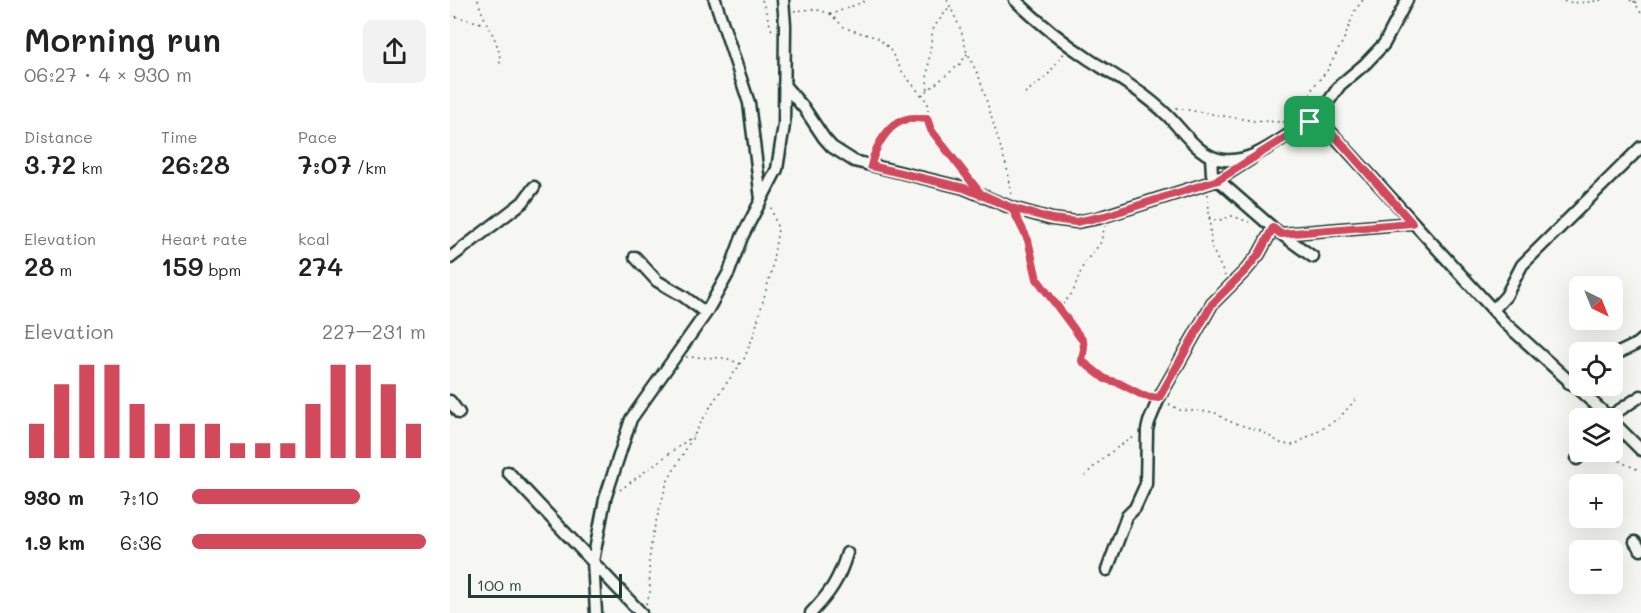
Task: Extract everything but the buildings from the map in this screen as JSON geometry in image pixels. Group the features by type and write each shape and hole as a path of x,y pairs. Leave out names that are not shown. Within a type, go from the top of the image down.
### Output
{"street":[{"path":"715,0 749,103 763,195"},
{"path":"596,613 593,561 605,499 631,419 706,313 729,272 742,237 777,169 784,125 783,0"},
{"path":"1015,0 1030,15 1069,45 1158,107 1211,157 1233,160 1260,153"},
{"path":"784,85 832,147 854,161 964,188 1012,208 1052,219 1076,222 1105,216 1213,181 1302,124 1315,121 1340,85 1384,44 1407,0"},
{"path":"1315,121 1337,138 1493,310 1569,383"},
{"path":"1493,310 1506,296 1522,265 1641,147"},
{"path":"1211,157 1213,181 1313,257"},
{"path":"450,258 523,202 534,188"},
{"path":"1273,228 1412,223"},
{"path":"1107,570 1127,516 1135,507 1146,484 1149,422 1160,397 1212,304 1259,254 1273,228"},
{"path":"635,257 657,281 706,313"},
{"path":"1623,351 1641,340"},
{"path":"1583,396 1596,408"},
{"path":"1622,408 1641,396"},
{"path":"450,401 459,413"},
{"path":"1623,433 1641,450"},
{"path":"508,472 641,613"},
{"path":"811,613 834,587 847,553"}],"path":[{"path":"478,0 486,24 499,49 500,64"},
{"path":"762,0 768,22 784,53"},
{"path":"784,12 814,9 837,14 868,0"},
{"path":"947,0 980,79 1011,189 1012,208 1028,240 1037,279 1083,341 1084,351 1081,359 1091,369 1105,379 1119,383 1138,394 1160,397 1173,407 1186,411 1214,412 1228,421 1256,429 1287,445 1302,442 1339,418 1358,398"},
{"path":"1158,107 1190,109 1266,122 1302,124 1313,87 1327,71 1345,37 1355,10 1363,0"},
{"path":"1558,0 1584,3 1600,0"},
{"path":"1630,0 1641,4"},
{"path":"1634,1 1641,13"},
{"path":"928,89 932,34 934,27 950,6"},
{"path":"830,14 845,28 871,35 893,52 903,73 928,103 927,118 931,130 968,181"},
{"path":"450,15 486,24"},
{"path":"1025,93 1052,71 1069,45"},
{"path":"922,95 960,64 968,54"},
{"path":"871,166 877,147 890,129 911,118 927,118"},
{"path":"1213,181 1208,217 1211,246 1230,285"},
{"path":"641,613 650,593 650,551 661,498 667,482 713,402 741,364 749,348 765,296 778,229 763,195"},
{"path":"1059,309 1073,292 1084,263 1095,252 1103,238 1105,216"},
{"path":"1208,217 1217,221 1229,216 1273,228"},
{"path":"684,357 726,358 741,364"},
{"path":"605,499 694,435"},
{"path":"1085,476 1118,445 1136,436 1147,438"},
{"path":"1622,462 1641,471"}],"route":[{"path":"1310,122 1218,180 1105,216 1076,222 1052,219 1012,208 981,194 968,181 931,130 927,118 911,118 890,129 877,147 871,166 964,188 1012,208 1028,240 1037,279 1083,341 1082,361 1105,379 1119,383 1138,394 1159,398 1212,304 1259,254 1273,228 1281,234 1412,223 1365,167 1328,129 1315,121 1310,122"}]}
